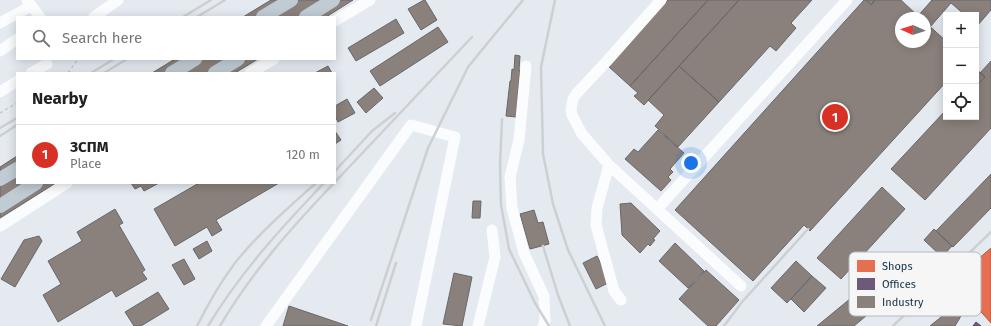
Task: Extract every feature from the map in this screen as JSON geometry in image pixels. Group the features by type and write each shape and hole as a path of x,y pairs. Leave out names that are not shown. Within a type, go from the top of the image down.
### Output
{"main road":[{"path":"266,16 291,0"},
{"path":"308,16 334,0"},
{"path":"174,72 193,60"},
{"path":"217,72 236,60"},
{"path":"0,179 16,169"},
{"path":"0,206 34,184"}],"street":[{"path":"95,16 118,0"},
{"path":"336,21 370,0"},
{"path":"661,0 577,93 573,99 571,108 572,115 582,134 609,165 741,286"},
{"path":"657,209 847,0"},
{"path":"0,23 29,3 39,16"},
{"path":"0,51 16,40"},
{"path":"252,72 272,60"},
{"path":"33,72 47,64"},
{"path":"526,66 519,140 510,177 512,208 524,253 544,296 544,326"},
{"path":"0,92 16,82"},
{"path":"266,326 411,125 455,136 416,326"},
{"path":"609,165 597,208 596,225 614,291 621,300"},
{"path":"0,226 65,184"},
{"path":"478,326 495,258 492,230"}],"path":[{"path":"69,72 77,60"},
{"path":"0,114 16,104"}],"building: Shops":[{"path":"991,248 991,323 981,312 981,257"}],"building: Offices":[{"path":"976,322 981,326 973,326"}],"building: Industry":[{"path":"271,0 353,0 328,16 245,16"},
{"path":"424,0 437,20 421,30 408,9"},
{"path":"668,0 708,0 630,86 608,66"},
{"path":"708,0 739,0 644,105 634,96 638,93 630,86"},
{"path":"739,0 812,0 791,23 796,28 776,51 770,46 719,102 679,66"},
{"path":"864,0 871,5 875,0 901,0 914,12 895,12 895,48 931,48 931,27 943,38 943,85 810,231 804,225 753,281 675,210"},
{"path":"866,0 875,0 871,5"},
{"path":"932,0 991,0 991,10 979,24 979,12 962,12 951,3 931,26 931,12 922,12"},
{"path":"396,19 404,33 356,61 348,48"},
{"path":"438,27 448,42 380,86 370,71"},
{"path":"515,55 520,56 516,117 506,116 512,69 514,70"},
{"path":"173,60 256,60 237,72 154,72"},
{"path":"991,61 991,128 925,200 891,169 943,113 943,120 979,120 979,83 985,77 980,73"},
{"path":"328,66 331,72 317,72"},
{"path":"679,66 719,102 678,147 655,126 664,115 648,100"},
{"path":"979,72 985,77 979,83"},
{"path":"374,88 383,98 366,113 357,102"},
{"path":"347,99 355,113 338,122 336,118 336,105"},
{"path":"658,130 684,153 670,169 673,172 668,177 671,180 661,191 625,159 634,149 638,152"},
{"path":"336,132 341,140 336,143"},
{"path":"16,157 16,184 54,184 0,218 0,167"},
{"path":"991,174 991,208 953,247 936,231"},
{"path":"132,184 157,184 144,191 141,186 135,189"},
{"path":"197,184 277,184 216,220 222,230 212,236 207,227 175,246 154,209"},
{"path":"882,187 905,209 866,252 849,252 849,270 841,279 817,258"},
{"path":"473,201 481,201 480,218 472,218"},
{"path":"631,203 660,231 653,239 655,240 650,246 648,244 640,253 622,235 620,204"},
{"path":"115,209 123,223 119,225 145,270 142,272 147,279 116,297 112,290 58,322 43,295 61,284 48,261 82,241 77,232"},
{"path":"534,210 538,223 543,222 549,244 530,249 520,214"},
{"path":"934,229 952,246 947,252 937,252 924,240"},
{"path":"39,236 42,241 15,287 1,279 24,240"},
{"path":"207,241 212,251 199,259 193,249"},
{"path":"675,243 704,271 688,288 659,261"},
{"path":"597,256 610,282 596,289 583,263"},
{"path":"184,259 195,279 184,285 172,265"},
{"path":"796,261 812,276 787,303 771,288"},
{"path":"706,270 739,300 716,326 708,326 679,299"},
{"path":"454,273 472,277 462,326 443,324"},
{"path":"812,276 826,288 804,312 791,299"},
{"path":"158,292 169,309 141,326 134,326 125,312"},
{"path":"849,300 849,316 866,316 854,326 817,326"},
{"path":"289,306 348,326 283,326"},
{"path":"942,316 961,316 955,326 930,326"}],"railway":[{"path":"185,16 211,0"},
{"path":"199,16 225,0"},
{"path":"371,320 428,148 468,67 523,0"},
{"path":"555,0 541,67 543,154 553,204 568,250 605,326"},
{"path":"336,181 472,37"},
{"path":"93,72 112,60"},
{"path":"106,72 125,60"},
{"path":"336,170 372,131 395,113"},
{"path":"0,128 16,119"},
{"path":"502,119 500,165 501,205 509,249 535,303 549,326"},
{"path":"0,136 16,126"},
{"path":"197,326 219,286 235,263 253,242 315,184"},
{"path":"208,326 220,306 247,269 323,184"},
{"path":"220,326 245,287 273,251 333,184"},
{"path":"724,326 742,302 808,229"},
{"path":"970,252 991,232"},
{"path":"543,246 558,295 570,326"},
{"path":"376,326 396,263"},
{"path":"893,326 903,316"}],"place":[{"name":"ЗСПМ","path":"835,117"}]}
